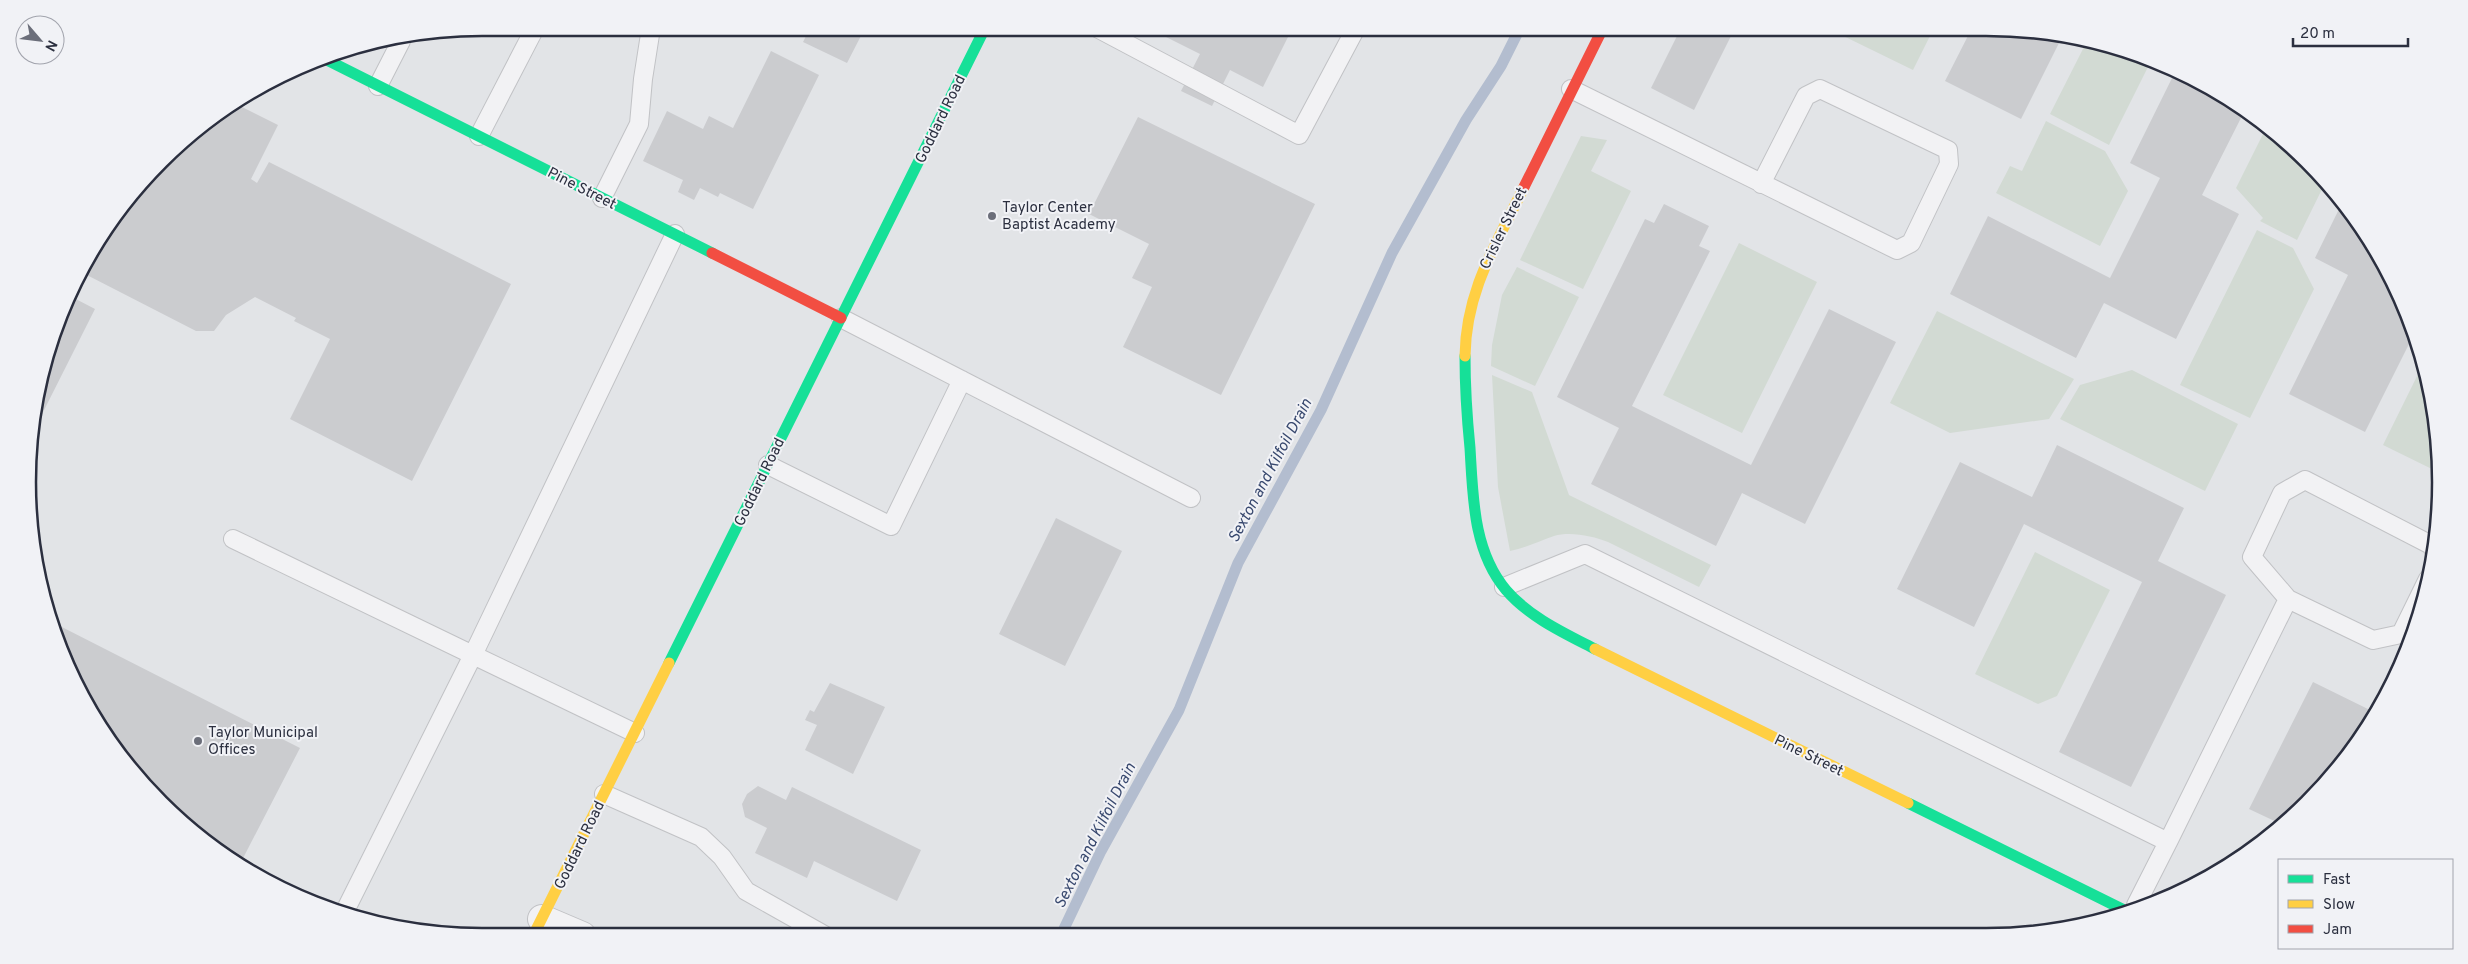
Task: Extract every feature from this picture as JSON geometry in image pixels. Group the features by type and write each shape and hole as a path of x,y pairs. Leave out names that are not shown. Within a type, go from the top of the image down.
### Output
{"street":[{"name":"Goddard Road","path":"538,928 981,36"},
{"name":"Crisler Street","path":"1504,587 1489,564 1475,523 1464,362 1468,317 1477,283 1490,250 1512,211 1599,36"},
{"name":"Pine Street","path":"332,63 841,318"},
{"name":"Pine Street","path":"1504,587 1522,606 1567,635 2119,907"}],"lane":[{"path":"479,136 531,36"},
{"path":"602,198 639,124 642,79 650,36"},
{"path":"1112,36 1299,135 1352,36"},
{"path":"378,86 399,44"},
{"path":"1571,89 1761,184 1897,250 1911,243 1949,164 1948,150 1820,89 1806,96 1761,184"},
{"path":"347,907 473,655 675,234"},
{"path":"841,318 1191,498"},
{"path":"768,465 890,526 962,380"},
{"path":"2413,610 2401,634 2373,640 2288,599 2252,557 2282,493 2305,480 2427,544"},
{"path":"233,540 635,733"},
{"path":"1504,587 1585,554 2168,842"},
{"path":"2138,901 2288,599"},
{"path":"604,794 701,838 722,857 746,891 812,928"}],"shaded area":[{"path":"1843,36 1930,36 1913,70"},
{"path":"2084,47 2148,67 2109,145 2050,114"},
{"path":"2046,121 2105,151 2128,191 2100,246 1996,193 2010,166 2022,171"},
{"path":"2263,133 2301,167 2322,189 2297,240 2260,221 2263,218 2236,188"},
{"path":"1581,136 1607,140 1591,171 1631,191 1583,289 1520,260"},
{"path":"2257,230 2293,248 2314,289 2250,418 2180,385"},
{"path":"1739,243 1817,282 1742,433 1663,395"},
{"path":"1517,267 1579,297 1535,386 1491,366 1492,345 1502,295"},
{"path":"1937,311 2074,379 2049,419 1950,433 1890,403"},
{"path":"2132,370 2238,424 2205,491 2060,419 2080,385"},
{"path":"2418,373 2428,424 2432,469 2383,445"},
{"path":"1492,375 1532,392 1569,495 1711,565 1699,587 1608,542 1589,536 1574,534 1554,536 1510,551 1498,487"},
{"path":"2035,552 2110,590 2057,696 2038,704 1975,674"}],"building":[{"path":"806,36 861,36 847,63 803,42"},
{"path":"1288,36 1263,87 1230,70 1212,106 1181,91 1200,54 1166,37"},
{"path":"1677,36 1731,36 1694,110 1651,88"},
{"path":"1968,36 2015,37 2059,43 2021,119 1945,81"},
{"path":"771,51 819,75 753,209 720,193 718,197 700,188 694,200 678,192 683,180 643,161 667,111 703,129 709,116 733,128"},
{"path":"2172,77 2209,96 2242,117 2202,195 2239,214 2176,339 2104,303 2076,358 1950,294 1988,216 2110,278 2160,178 2130,163"},
{"path":"241,107 278,125 251,179 257,183 269,162 511,284 412,481 290,419 330,339 294,321 296,318 255,297 226,315 214,331 196,331 87,275 111,234 147,188 188,147"},
{"path":"1138,117 1315,204 1221,395 1123,347 1152,287 1132,278 1149,244 1089,214"},
{"path":"1664,204 1709,226 1699,246 1710,251 1632,406 1751,465 1829,309 1896,342 1805,524 1742,493 1716,546 1591,484 1619,428 1557,397 1645,219 1654,223"},
{"path":"2339,210 2357,234 2386,285 2409,343 2365,432 2289,394 2348,275 2315,258"},
{"path":"76,299 95,309 42,415 51,367"},
{"path":"2057,445 2184,508 2158,561 2226,595 2131,787 2059,752 2142,582 2024,524 1974,627 1897,589 1960,462 2032,497"},
{"path":"1056,518 1122,551 1065,666 999,634"},
{"name":"Taylor Municipal Offices","path":"60,626 300,748 243,858 188,817 147,776 128,753 111,730 82,679"},
{"path":"2313,682 2369,710 2357,730 2321,776 2280,817 2275,821 2249,809"},
{"path":"830,683 885,707 853,774 805,750 817,725 805,720 810,710 814,712"},
{"path":"758,786 786,800 792,787 921,850 897,901 814,861 807,878 755,853 767,828 745,817 742,804 747,794"}],"waterway":[{"name":"Sexton and Kilfoil Drain","path":"1064,928 1101,851 1179,710 1238,563 1321,410 1392,253 1466,120 1501,66 1516,36"}],"traffic: fast":[{"path":"669,663 981,36"},
{"path":"332,63 712,253"},
{"path":"1465,356 1466,402 1474,504 1481,541 1487,558 1495,575 1515,600 1548,624 1595,649"},
{"path":"1908,803 2119,907"}],"traffic: slow":[{"path":"1465,356 1471,310 1484,268 1524,187"},
{"path":"1595,649 1908,803"},
{"path":"537,928 669,663"}],"traffic: jam":[{"path":"1524,187 1599,36"},
{"path":"712,253 841,318"}],"place":[{"name":"Taylor Center Baptist Academy","path":"992,216"},
{"name":"Taylor Municipal Offices","path":"198,741"}]}
